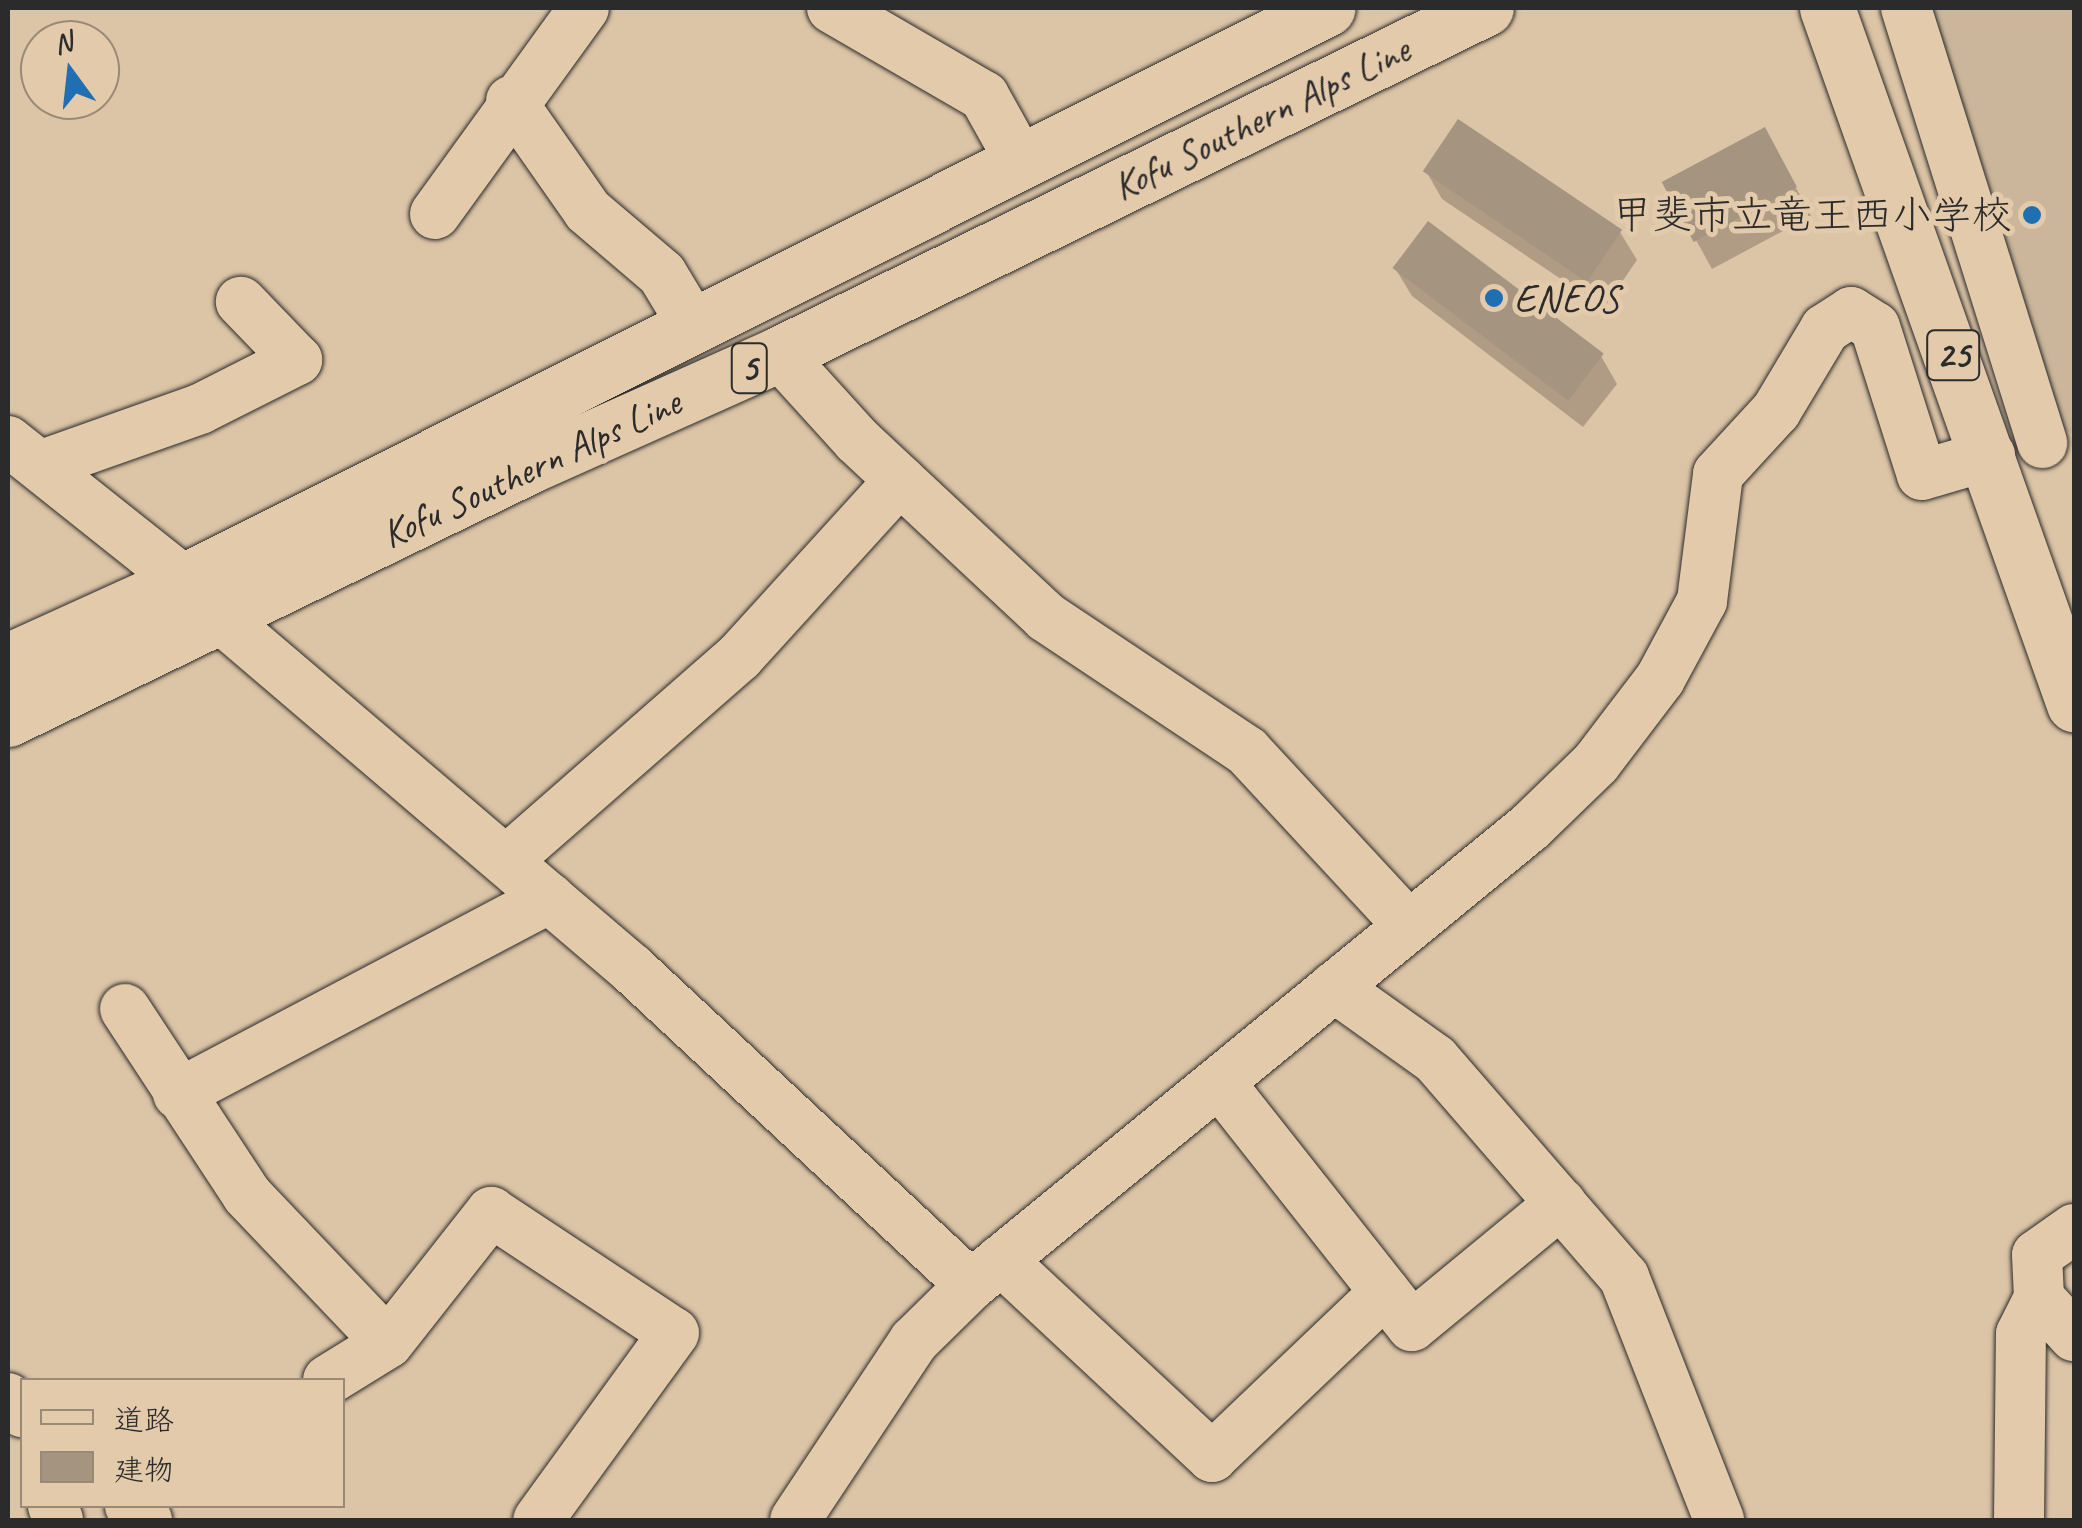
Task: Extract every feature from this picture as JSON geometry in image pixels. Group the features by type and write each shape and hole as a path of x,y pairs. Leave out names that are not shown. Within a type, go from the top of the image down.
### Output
{"main road":[{"name":"Kofu Southern Alps Line","path":"8,719 200,598 691,322 1328,8"},
{"name":"Kofu Southern Alps Line","path":"8,661 200,598 779,354 1486,8"},
{"name":"25","path":"1828,8 2023,449 2074,704"}],"street":[{"path":"436,214 511,101 584,8"},
{"path":"832,8 984,96 1019,160"},
{"path":"795,1520 914,1340 986,1273 1409,926 1596,763 1660,679 1702,601 1718,474 1776,411 1825,329 1851,312 1875,327 1922,475 2023,449 1906,8"},
{"path":"511,101 588,211 662,274 691,322"},
{"path":"25,453 200,409 297,360 241,302"},
{"path":"779,354 900,480 1046,617 1247,751 1409,926"},
{"path":"25,453 200,598 986,1273 1212,1456 1385,1292"},
{"path":"506,861 739,657 900,480"},
{"path":"178,1094 549,898"},
{"path":"1334,987 1436,1059 1624,1277 1719,1520"},
{"path":"125,1009 247,1195 388,1343"},
{"path":"1218,1082 1412,1326 1561,1204"},
{"path":"331,1378 388,1343 492,1212 674,1333 538,1520"},
{"path":"2019,1520 2021,1334 2039,1298 2037,1256 2074,1229"},
{"path":"2039,1298 2074,1336"}],"shaded area":[{"name":"甲斐市立竜王西小学校","path":"1926,8 2074,8 2074,435 2052,422"}],"building":[{"path":"1458,119 1622,230 1587,282 1423,171"},
{"path":"1765,127 1797,187 1694,242 1662,182"},
{"path":"1428,221 1604,353 1568,401 1392,268"}],"place":[{"name":"甲斐市立竜王西小学校","path":"2032,215"},
{"name":"ENEOS","path":"1494,298"}]}
